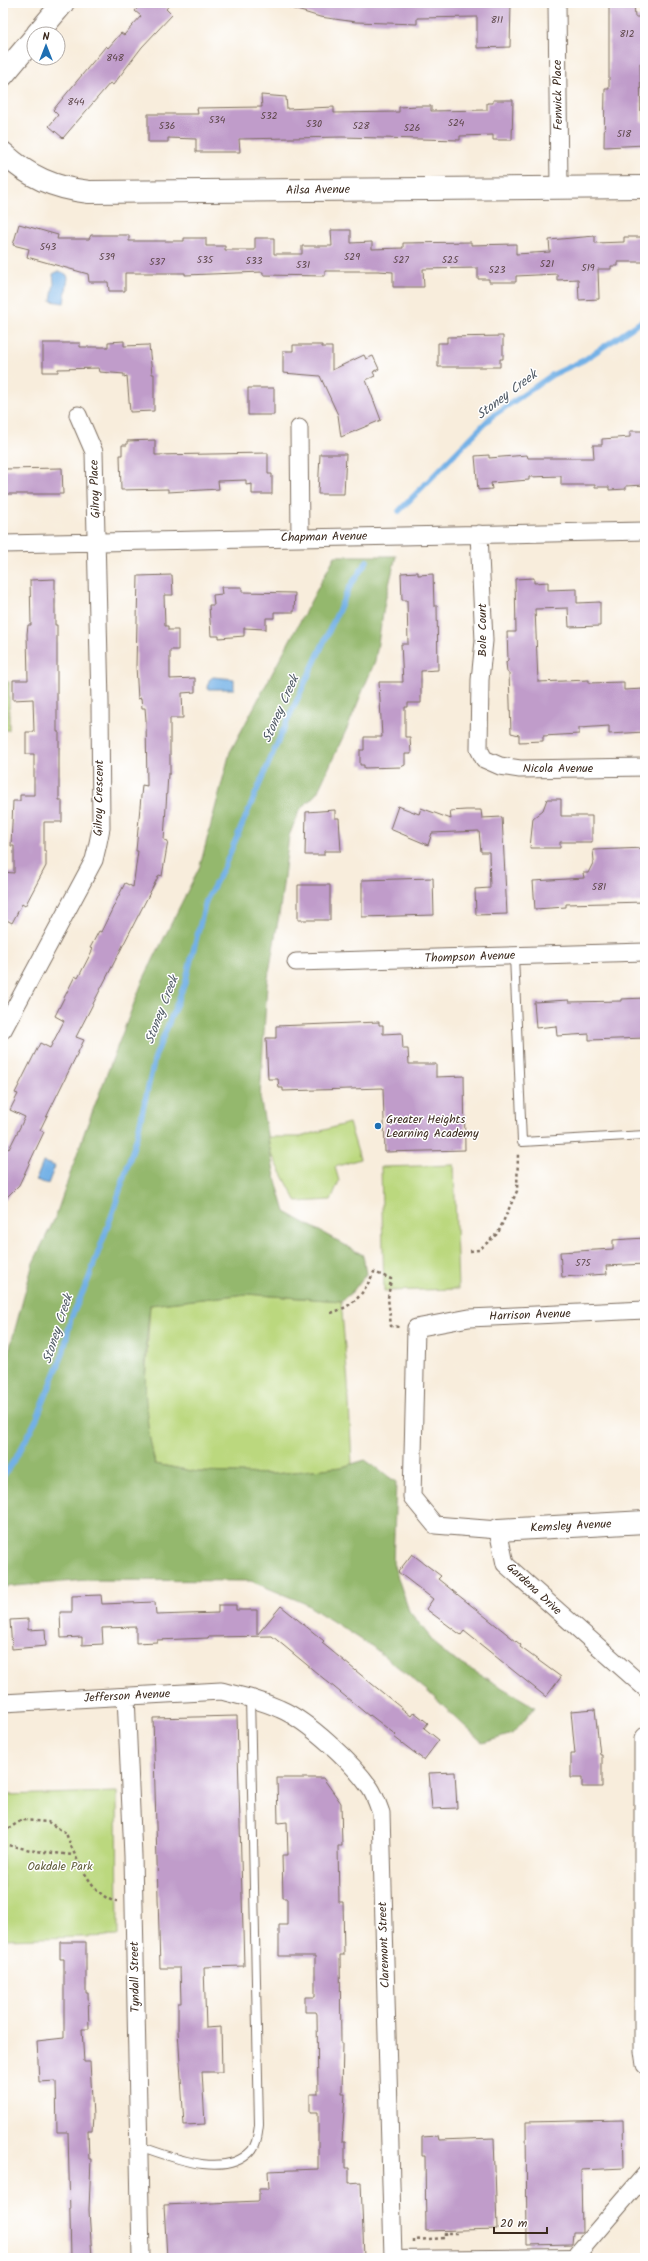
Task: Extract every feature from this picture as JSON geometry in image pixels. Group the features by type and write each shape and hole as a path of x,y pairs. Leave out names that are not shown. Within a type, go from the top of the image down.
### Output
{"street":[{"path":"43,26 62,3"},
{"name":"Fenwick Place","path":"557,3 559,187"},
{"path":"3,75 26,48"},
{"name":"Ailsa Avenue","path":"3,153 41,181 63,189 89,192 645,187"},
{"name":"Gilroy Place","path":"78,415 94,452 97,542"},
{"path":"299,428 300,537"},
{"name":"Chapman Avenue","path":"3,544 645,531"},
{"name":"Bole Court","path":"479,534 484,641 480,680 479,750"},
{"name":"Gilroy Crescent","path":"3,1030 94,860 98,844 101,828 97,542"},
{"name":"Nicola Avenue","path":"479,750 484,759 500,766 520,768 645,767"},
{"name":"Thompson Avenue","path":"296,962 645,952"},
{"name":"Harrison Avenue","path":"416,1328 469,1318 645,1310"},
{"path":"416,1328 412,1497 435,1525 498,1530"},
{"name":"Kemsley Avenue","path":"498,1530 645,1522"},
{"name":"Gardena Drive","path":"498,1530 505,1564 645,1688"},
{"name":"Jefferson Avenue","path":"3,1703 221,1691 250,1697"},
{"name":"Tyndall Street","path":"126,1696 134,1900 141,2258"},
{"name":"Claremont Street","path":"250,1697 282,1709 302,1721 353,1767 371,1789 381,1813 393,2257"},
{"path":"645,1736 643,1739 642,1870 643,2051 645,2065"},
{"path":"576,2256 645,2176"}],"lane":[{"path":"514,956 522,1142 645,1135"},
{"path":"139,2146 191,2163 212,2165 240,2160 252,2151 257,2138 259,2125 250,1697"},
{"path":"393,2257 414,2255 576,2256"}],"path":[{"path":"470,1251 480,1250 498,1233 517,1191 519,1171 518,1155 522,1142"},
{"path":"331,1313 347,1307 364,1292 374,1272 391,1279 388,1298 391,1326 416,1328"},
{"path":"3,1832 22,1820 48,1822 66,1833 73,1855 100,1894 113,1901 134,1900"},
{"path":"3,1844 34,1851 73,1855"},
{"path":"414,2255 414,2240 445,2238 445,2233 459,2233"}],"green space":[{"path":"335,556 396,556 385,601 375,661 349,724 317,793 299,811 289,836 280,909 267,984 260,1097 275,1177 285,1212 363,1255 366,1274 353,1291 341,1301 246,1294 150,1305 146,1345 145,1384 148,1424 155,1464 197,1472 274,1474 342,1467 365,1460 396,1482 393,1563 409,1611 443,1653 535,1707 512,1734 483,1743 425,1689 373,1647 304,1603 251,1581 87,1580 3,1587 3,1373 33,1263 55,1218 86,1128 143,980 200,866 230,752"},
{"path":"3,682 9,682 9,730 3,730"},
{"path":"349,1123 360,1159 335,1167 339,1181 331,1200 297,1202 271,1153 268,1137 300,1137"},
{"path":"454,1165 458,1289 384,1291 381,1167"},
{"path":"246,1294 341,1301 348,1383 352,1464 342,1467 274,1474 197,1472 155,1464 146,1420 145,1384 150,1305"},
{"name":"Oakdale Park","path":"117,1792 118,1936 3,1939 3,1795"}],"water":[{"path":"59,271 67,275 68,278 64,303 51,301 54,283 53,274"},
{"path":"213,677 234,679 234,689 208,689 209,680"},
{"path":"43,1162 55,1166 48,1184 36,1180"}],"building":[{"path":"142,3 171,3 166,9 172,15 142,47 113,85 110,83 63,138 49,126 58,115 53,110 106,46 108,48 121,33 124,35 141,16 135,11"},
{"path":"288,3 511,3 510,47 477,48 477,17 417,18 417,24 356,22 320,17 287,7"},
{"path":"609,3 634,3 635,17 645,17 644,63 640,63 641,122 645,122 645,145 604,147 605,89 609,89"},
{"path":"261,95 286,97 287,109 334,107 334,113 399,112 399,107 418,106 431,106 431,111 487,110 487,103 493,103 493,100 513,100 512,140 493,140 493,135 460,136 460,140 342,137 239,139 240,152 196,152 196,139 168,138 168,142 148,142 148,114 198,114 197,108 262,107"},
{"path":"19,224 58,235 57,239 89,239 91,235 129,235 129,241 184,241 184,238 206,238 206,246 225,246 225,250 255,250 255,238 274,238 274,254 302,254 302,246 332,246 331,230 351,230 351,243 372,242 372,249 403,248 403,243 471,242 471,245 516,244 516,254 550,252 549,240 595,236 595,243 624,242 624,237 645,237 645,262 618,262 618,266 611,266 611,269 598,269 599,299 579,300 578,279 557,280 557,274 516,276 516,282 489,282 489,279 478,279 478,268 423,269 424,287 393,287 393,272 378,271 325,271 325,276 263,275 263,272 185,275 185,273 125,273 125,291 109,291 108,282 89,282 88,274 27,257 29,249 13,245"},
{"path":"503,336 503,359 500,359 500,367 438,367 438,343 447,343 447,337"},
{"path":"124,341 124,346 149,345 152,374 154,374 154,411 130,412 127,376 124,377 124,374 100,372 99,368 58,369 58,372 43,372 43,343 80,343 80,347 108,347 108,342"},
{"path":"293,345 322,345 322,347 332,347 332,370 364,355 366,359 373,356 379,369 373,372 375,376 366,380 381,420 341,437 338,415 320,376 283,373 283,351 293,351"},
{"path":"248,388 274,388 274,415 248,415"},
{"path":"630,431 645,431 645,485 626,486 626,489 609,490 609,487 595,487 595,485 561,485 561,476 529,477 529,480 491,483 492,489 478,490 475,456 489,455 489,458 527,455 528,458 594,458 593,445 602,445 602,439 630,437"},
{"path":"155,440 155,455 268,453 268,474 272,474 272,494 252,494 252,484 246,485 246,480 218,481 219,489 168,492 168,489 121,490 120,455 122,455 122,445 127,445 127,441"},
{"path":"320,454 346,454 344,494 318,494"},
{"path":"62,468 63,494 3,494 3,469"},
{"path":"418,572 418,575 433,574 434,606 437,606 438,670 421,671 421,703 408,703 408,707 405,707 405,737 410,737 411,754 405,754 405,765 401,767 364,768 364,765 360,765 360,750 364,750 364,737 382,737 379,682 403,682 401,644 408,644 407,600 402,600 401,573"},
{"path":"172,575 173,595 164,595 165,626 168,626 168,630 178,630 178,650 170,650 170,679 195,678 195,692 182,693 183,718 170,718 170,774 168,774 164,840 168,841 162,876 159,875 76,1037 84,1040 40,1130 44,1132 19,1185 3,1201 3,1145 9,1149 25,1117 10,1110 18,1094 15,1093 40,1043 50,1048 64,1021 55,1016 75,976 78,978 93,949 90,948 99,931 101,932 125,883 133,887 138,851 136,851 142,785 147,786 145,708 142,708 141,698 138,699 136,666 138,576"},
{"path":"534,578 534,583 548,582 548,590 577,589 577,603 600,602 600,626 569,627 568,608 535,609 538,682 589,680 589,683 624,682 624,690 644,689 645,732 609,734 609,726 579,728 579,734 543,736 543,741 519,742 519,735 511,733 509,673 507,672 506,662 508,660 507,632 516,632 515,579"},
{"path":"55,579 55,625 57,625 57,732 59,732 59,800 62,800 62,822 44,822 44,851 46,851 46,866 25,906 22,904 12,923 3,918 3,872 14,873 14,846 11,846 13,801 20,801 20,795 34,795 34,754 26,754 26,732 34,732 33,699 13,700 13,680 28,680 27,634 28,625 31,625 30,580"},
{"path":"221,587 242,587 242,592 295,593 294,612 274,612 274,618 266,618 266,629 244,628 244,636 219,638 219,636 211,636 209,605 214,605 213,595 222,594"},
{"path":"547,799 561,799 561,816 592,816 592,842 560,842 560,848 530,848 533,818 543,810"},
{"path":"398,806 419,814 421,808 451,819 450,811 466,810 481,810 482,818 502,817 507,914 476,915 475,889 490,888 489,852 481,852 479,831 432,833 428,845 390,829"},
{"path":"335,810 335,818 339,818 341,851 324,851 324,855 305,855 306,812"},
{"path":"645,848 645,902 566,904 566,907 535,909 533,881 584,878 583,873 588,873 594,861 593,850"},
{"path":"433,878 434,915 362,917 362,880"},
{"path":"298,885 330,885 330,920 298,920"},
{"path":"645,998 645,1038 589,1040 589,1034 557,1036 556,1026 536,1028 534,1002 569,1000 569,1002 621,1001 621,999"},
{"path":"379,1022 379,1025 383,1025 383,1034 402,1033 403,1049 408,1049 409,1064 436,1064 436,1077 464,1076 465,1150 385,1152 383,1088 283,1091 283,1088 279,1088 278,1079 268,1079 266,1038 276,1038 276,1026"},
{"path":"645,1238 645,1264 606,1266 607,1274 562,1277 560,1252 613,1249 613,1240"},
{"path":"412,1554 441,1576 438,1579 521,1645 520,1647 561,1677 546,1697 464,1631 461,1635 426,1609 433,1599 398,1572"},
{"path":"101,1595 102,1604 155,1602 156,1615 218,1613 218,1605 236,1605 236,1610 257,1610 257,1635 281,1606 324,1641 322,1643 411,1716 414,1712 428,1723 424,1728 439,1740 424,1760 394,1737 396,1735 370,1715 369,1716 272,1636 208,1637 157,1640 157,1642 136,1643 136,1627 102,1628 103,1644 82,1645 82,1637 61,1638 60,1612 72,1612 72,1596"},
{"path":"28,1619 28,1630 45,1629 46,1646 12,1649 10,1620"},
{"path":"595,1709 600,1755 602,1755 602,1787 582,1787 582,1778 571,1778 571,1754 575,1754 571,1711"},
{"path":"237,1716 244,1966 204,1967 206,2028 221,2027 222,2072 202,2072 205,2124 184,2125 178,2031 178,2003 181,2003 180,1968 160,1968 153,1718"},
{"path":"455,1772 457,1808 432,1809 429,1773"},
{"path":"277,1778 323,1778 341,1803 342,1846 338,1846 339,1902 343,1902 344,1955 340,1955 341,2043 343,2043 342,2093 345,2093 342,2142 345,2142 345,2168 349,2168 349,2183 361,2182 364,2258 167,2258 164,2205 259,2201 259,2189 269,2189 268,2171 318,2169 318,2112 310,2112 310,2094 318,2094 317,2014 316,2012 305,2012 305,1997 315,1997 315,1956 279,1956 279,1925 287,1925 287,1898 283,1898 282,1855 288,1855 287,1822 278,1823"},
{"path":"60,1942 86,1942 86,1993 88,1993 89,2029 82,2029 84,2062 90,2062 93,2116 92,2131 88,2131 89,2159 91,2159 89,2210 92,2258 71,2258 68,2132 57,2132 56,2081 39,2082 37,2041 64,2038 64,1959 60,1959"},
{"path":"623,2120 624,2168 581,2170 582,2233 573,2233 572,2244 527,2245 526,2122"},
{"path":"438,2136 439,2140 494,2138 497,2229 426,2231 425,2156 422,2156 422,2137"}],"waterway":[{"name":"Stoney Creek","path":"399,511 491,417 552,375 584,360 645,319"},
{"name":"Stoney Creek","path":"3,1477 21,1449 37,1418 63,1354 71,1318 87,1283 113,1212 137,1136 155,1057 185,983 206,901 224,867 283,730 349,588 367,561"}],"place":[{"name":"Greater Heights Learning Academy","path":"378,1126"}]}
